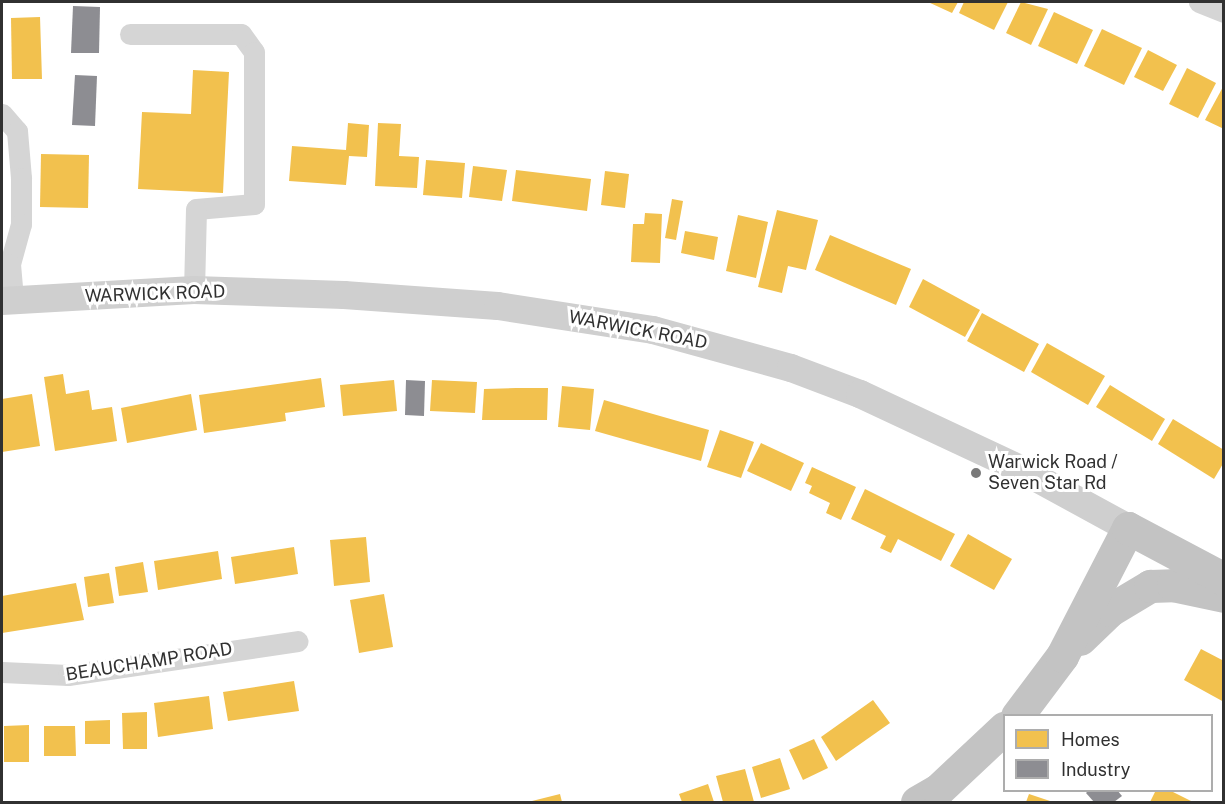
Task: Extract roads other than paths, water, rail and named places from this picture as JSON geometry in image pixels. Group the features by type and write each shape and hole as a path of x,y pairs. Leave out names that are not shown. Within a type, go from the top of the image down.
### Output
{"highway":[{"name":"WARWICK ROAD","path":"1128,528 1224,579"},
{"path":"1062,656 1128,528"},
{"path":"1018,714 1062,656 1110,610 1150,586 1173,585 1224,596"},
{"path":"917,802 938,790 1003,730"}],"main road":[{"name":"WARWICK ROAD","path":"7,300 194,290 498,306 587,318 719,346 860,393 1020,469 1128,528"}],"street":[{"path":"1199,2 1224,12"},
{"path":"130,33 241,34 254,52 254,204 196,209 194,290"},
{"path":"2,114 17,131 21,178 21,224 10,264 7,300"},
{"name":"BEAUCHAMP ROAD","path":"2,672 68,675 297,641"}],"place":[{"name":"Warwick Road / Seven Star Rd","path":"976,473"}]}
